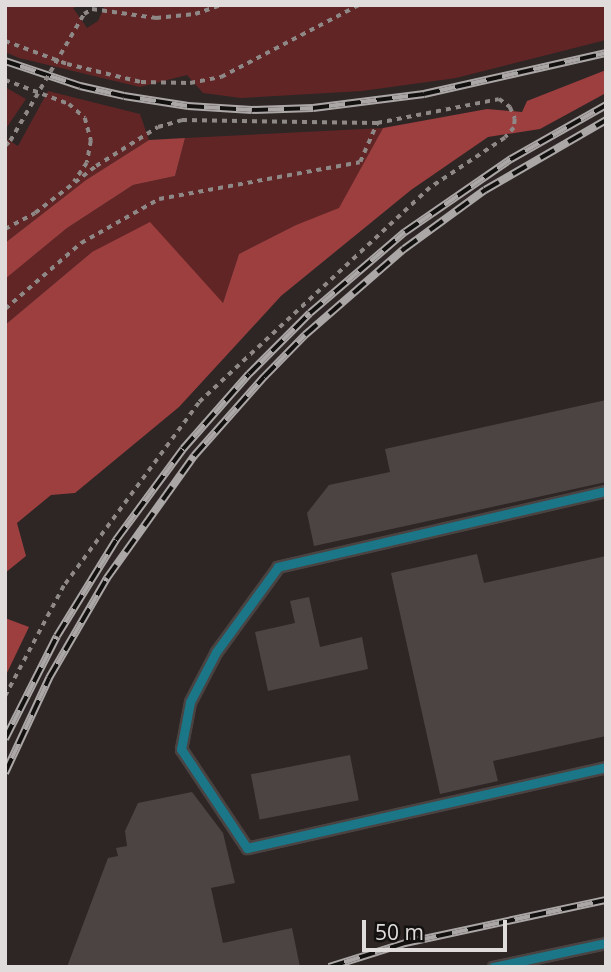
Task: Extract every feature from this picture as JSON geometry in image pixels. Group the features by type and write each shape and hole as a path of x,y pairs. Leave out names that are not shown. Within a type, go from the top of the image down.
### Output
{"lane":[{"path":"606,491 278,567 211,662 190,702 181,749 247,848 606,767"},
{"path":"493,967 606,943"}],"path":[{"path":"5,146 84,14 92,9 156,18 195,14 221,5"},
{"path":"5,41 67,64 141,82 190,83 221,77 359,5"},
{"path":"5,80 69,104 85,118 91,141 87,163 71,186"},
{"path":"5,697 64,586 199,403 430,188 505,138 514,128 514,119 510,107 499,99 377,123 182,120 158,127 6,229"},
{"path":"5,309 80,243 159,199 360,162 377,123"}],"shaded area":[{"path":"5,5 83,5 73,8 87,28 98,21 105,5 606,5 606,40 456,78 362,91 241,98 203,93 187,75 140,87 19,58 5,52"},
{"path":"606,70 606,93 540,129 488,137 411,190 281,296 179,407 75,493 51,495 17,523 26,556 5,573 5,325 92,252 150,222 223,303 239,254 296,225 339,208 383,128 487,109 522,112 527,101"},
{"path":"5,87 26,99 5,130"},
{"path":"48,91 140,114 149,140 86,180 5,243 5,138 18,146"},
{"path":"383,128 339,209 296,225 239,254 223,303 92,252 5,325 6,278 67,228 133,185 175,176 185,138"},
{"path":"185,138 175,176 133,185 67,228 5,279 5,243 86,180 149,140"},
{"path":"5,618 29,627 5,677"}],"building":[{"path":"606,400 606,482 314,546 307,513 329,485 390,472 385,449"},
{"path":"477,554 484,583 606,556 606,736 493,761 498,781 440,794 391,573"},
{"path":"309,597 320,647 362,637 368,669 268,691 255,632 295,623 290,601"},
{"path":"350,755 359,800 260,819 251,774"},
{"path":"192,792 223,833 235,883 211,888 223,943 292,928 300,967 67,967 108,858 118,856 116,848 127,846 125,831 138,803"}],"railway":[{"path":"5,61 80,86 124,96 188,106 252,110 313,108 424,94 606,53"},
{"path":"5,739 57,636 116,540 183,449 249,374 310,313 405,232 511,159 606,105"},
{"path":"5,773 49,678 107,578 194,456 264,377 305,335 404,249 485,190 606,120"},
{"path":"329,967 405,943 606,900"}]}
